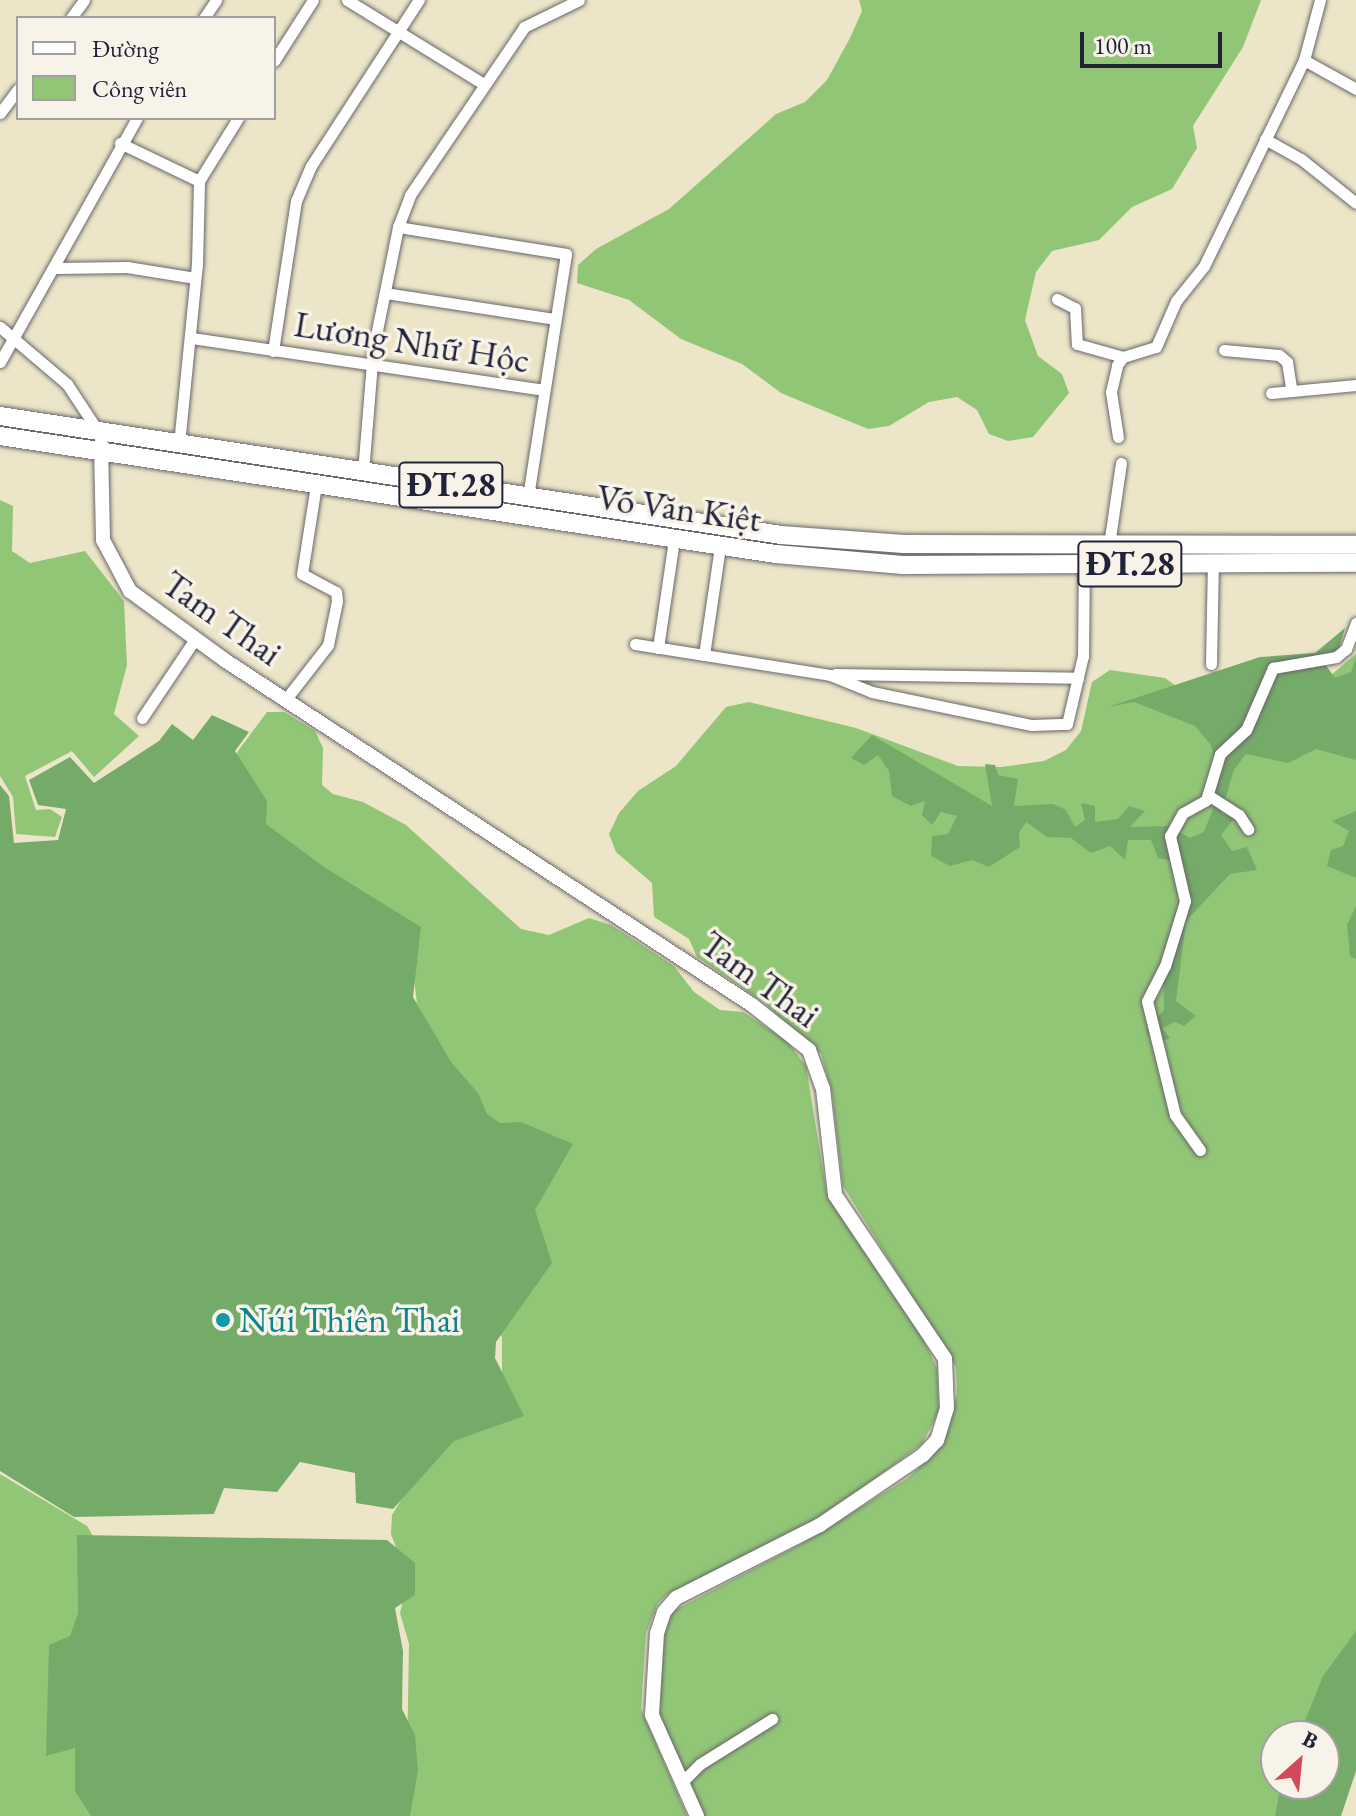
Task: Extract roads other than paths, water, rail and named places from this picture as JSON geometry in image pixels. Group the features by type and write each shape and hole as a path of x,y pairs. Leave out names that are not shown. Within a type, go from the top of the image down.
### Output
{"main road":[{"name":"Võ Văn Kiệt","path":"0,416 781,535 904,544 1356,545"},
{"name":"Võ Văn Kiệt","path":"0,436 720,547 903,565 1356,563"},
{"path":"903,565 904,544"},
{"path":"1157,545 1158,564"}],"street":[{"path":"276,58 313,0"},
{"path":"347,0 482,83"},
{"name":"Lương Nhữ Hộc","path":"419,0 311,166 296,201 273,351 544,390"},
{"path":"363,472 372,365 398,227 410,195 482,83 524,27 562,3 579,0"},
{"path":"1057,299 1075,308 1077,344 1123,357 1156,347 1176,301 1199,274 1219,238 1304,60 1320,0"},
{"path":"1304,60 1356,89"},
{"path":"0,113 16,92"},
{"path":"0,362 16,339 120,143 136,120"},
{"path":"179,444 192,338 199,181 237,120"},
{"path":"1265,139 1301,159 1356,203"},
{"path":"120,143 199,181"},
{"path":"398,227 566,254 528,497"},
{"path":"55,268 127,267 195,278"},
{"path":"385,293 555,319"},
{"name":"Tam Thai","path":"0,327 67,384 99,432 103,452 103,540 115,568 130,591 195,639 752,1005 809,1050 823,1089 835,1195 945,1359 947,1408 937,1440 923,1455 820,1525 668,1604 657,1633 652,1715 697,1816"},
{"path":"192,338 273,351"},
{"path":"1224,350 1279,355 1287,362 1291,388"},
{"path":"1118,437 1111,392 1123,357"},
{"path":"1271,393 1291,388 1356,385"},
{"path":"1109,545 1121,463"},
{"path":"286,699 328,645 337,601 336,592 302,574 316,485"},
{"path":"658,648 674,540"},
{"path":"704,655 720,547"},
{"path":"635,644 830,675 872,692 1032,725 1067,724 1078,678 1084,564"},
{"path":"1211,664 1213,564"},
{"path":"1200,1150 1183,1134 1172,1108 1147,1001 1165,966 1185,901 1170,836 1183,813 1208,795 1220,754 1252,720 1273,668 1336,657 1346,649 1356,623"},
{"path":"142,718 195,639"},
{"path":"830,675 875,671 1078,678"},
{"path":"1208,795 1239,815 1248,829"},
{"path":"681,1783 700,1764 772,1719"}],"place":[{"name":"Núi Thiên Thai","path":"223,1320"}]}
